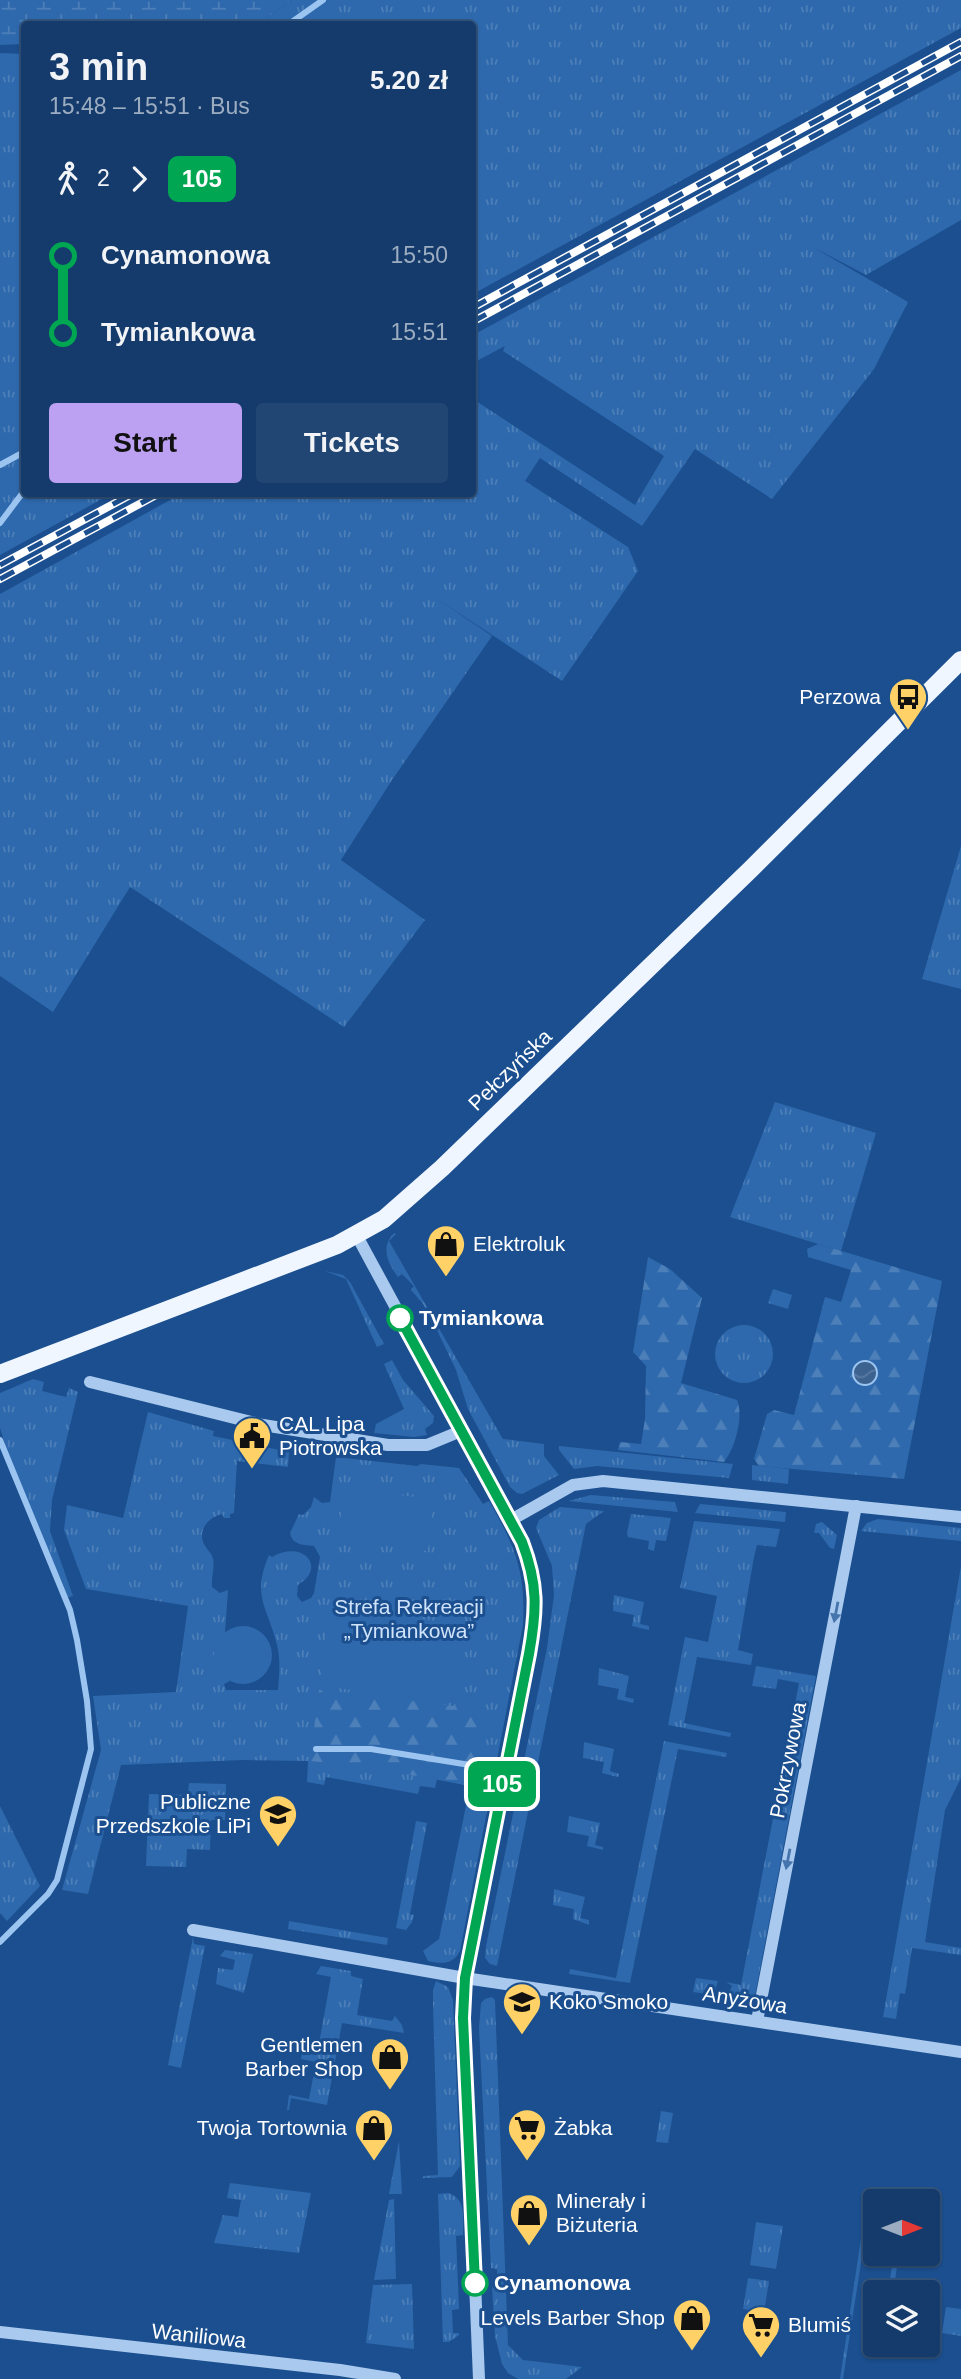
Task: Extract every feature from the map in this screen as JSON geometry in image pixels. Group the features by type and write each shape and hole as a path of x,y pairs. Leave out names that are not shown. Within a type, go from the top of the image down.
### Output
{"main road":[{"name":"Pełczyńska","path":"0,1374 299,1261 357,1236 384,1219 442,1168 751,869 961,660"}],"street":[{"path":"357,1236 522,1542 533,1575 536,1599 535,1619 465,1978 463,2018 479,2379"},
{"path":"90,1382 274,1428 388,1444 426,1445 461,1431"},
{"path":"511,1520 573,1485 589,1482 961,1517"},
{"name":"Pokrzywowa","path":"757,2021 856,1506"},
{"name":"Anyżowa","path":"193,1930 465,1978 961,2052"},
{"name":"Waniliowa","path":"0,2332 340,2370 395,2379"}],"green space":[{"path":"0,0 292,0 262,21 21,21 21,44 0,45"},
{"path":"292,0 961,0 961,28 476,292 476,21 262,21"},
{"path":"0,53 21,54 21,497 106,497 0,555"},
{"path":"961,70 961,220 866,275 811,246 908,302 874,369 772,499 695,449 642,526 540,458 525,481 628,547 638,571 562,681 436,598 492,636 392,780 341,860 425,920 344,1027 130,887 53,1012 0,976 0,594 176,497 476,497 476,401 635,505 664,456 503,351 505,346 476,361 476,333"},
{"path":"961,846 961,989 922,979"},
{"path":"775,1102 876,1133 841,1251 730,1217"},
{"path":"394,1233 396,1234 389,1241 435,1321 433,1322 411,1290 414,1286 402,1274 398,1277 391,1267 386,1250 387,1244"},
{"path":"818,1244 942,1281 904,1479 759,1466 754,1459 767,1414 774,1410 794,1415 825,1297 841,1302 851,1270 808,1257 807,1249"},
{"path":"648,1257 670,1269 702,1298 681,1383 737,1400 737,1432 732,1449 724,1462 618,1450 620,1442 641,1444 645,1419 646,1366 633,1352"},
{"path":"325,1271 343,1275 350,1282 384,1344 377,1347 346,1279"},
{"path":"773,1289 792,1295 788,1309 768,1303"},
{"path":"437,1325 503,1439 544,1444 544,1456 559,1475 522,1494 510,1487 468,1409 456,1370 435,1326"},
{"path":"738,1325 750,1325 765,1333 773,1348 773,1360 765,1375 750,1383 738,1383 723,1375 715,1360 715,1348 723,1333"},
{"path":"392,1360 403,1380 434,1416 433,1423 425,1429 427,1435 414,1437 374,1433 376,1424 404,1409 384,1364"},
{"path":"33,1379 44,1382 42,1391 66,1397 69,1388 78,1392 52,1500 50,1531 73,1596 66,1598 0,1428 0,1393"},
{"name":"Strefa Rekreacji „Tymiankowa”","path":"148,1412 214,1431 213,1436 289,1452 288,1467 237,1461 234,1513 230,1514 230,1518 224,1518 222,1514 217,1516 203,1529 202,1539 213,1562 212,1587 220,1593 228,1590 225,1633 217,1646 215,1656 220,1672 230,1681 224,1684 226,1690 278,1690 278,1651 263,1602 261,1581 269,1555 272,1557 294,1551 302,1553 311,1564 311,1571 298,1585 297,1596 302,1602 311,1598 320,1557 314,1546 296,1542 290,1533 299,1514 303,1515 311,1507 314,1497 322,1503 330,1502 336,1457 459,1468 483,1504 489,1501 498,1517 517,1560 523,1590 523,1625 460,1951 454,1959 442,1963 428,1961 423,1951 439,1939 470,1786 437,1779 435,1788 420,1786 418,1794 326,1777 324,1785 307,1782 308,1761 243,1760 121,1765 88,1894 62,1890 101,1750 93,1696 176,1692 188,1606 86,1589 64,1530 67,1505 123,1518"},
{"path":"559,1446 733,1464 729,1478 597,1466 574,1469 559,1450"},
{"path":"752,1465 789,1469 788,1484 752,1480"},
{"path":"344,1489 434,1499 428,1551 338,1540"},
{"path":"591,1495 675,1502 678,1512 568,1501"},
{"path":"700,1504 786,1512 785,1522 695,1513"},
{"path":"560,1507 604,1511 586,1524 497,1966 490,1964 485,1958 486,1946 547,1648 554,1595 552,1566 536,1528 539,1520"},
{"path":"631,1514 671,1518 666,1541 656,1540 654,1551 648,1549 649,1541 628,1537"},
{"path":"878,1519 961,1528 961,1541 861,1531 867,1523"},
{"path":"694,1521 780,1529 776,1547 757,1545 754,1557 738,1650 753,1654 751,1665 697,1657 684,1723 731,1733 730,1737 668,1725 685,1637 708,1642 717,1596 680,1588"},
{"path":"822,1522 837,1535 834,1549 830,1548 819,1533 814,1533 816,1524"},
{"path":"961,1566 961,1778 945,1810 925,1942 961,1948 961,1955 912,1948 905,1994 900,1993 896,2019 883,2017"},
{"path":"614,1595 644,1602 640,1624 649,1626 649,1630 632,1626 634,1615 613,1611"},
{"name":"Strefa Rekreacji „Tymiankowa”","path":"329,1608 462,1624 452,1702 320,1686"},
{"path":"243,1626 259,1631 267,1639 272,1655 267,1671 259,1679 243,1684 227,1679 219,1671 214,1655 219,1639 227,1631"},
{"path":"756,1666 816,1676 754,2001 693,1992 696,1978 718,1981 715,1990 727,1996 732,1986 726,1982 741,1985 799,1683 778,1679 776,1689 752,1686"},
{"path":"599,1668 629,1676 625,1697 634,1699 633,1703 617,1699 619,1689 598,1685"},
{"path":"319,1690 486,1710 470,1786 370,1767 310,1761"},
{"path":"664,1741 727,1753 726,1757 678,1749 630,1983 569,1974 570,1969 616,1978"},
{"path":"584,1742 614,1749 610,1771 619,1774 618,1777 602,1773 604,1762 583,1758"},
{"path":"189,1783 226,1784 225,1820 211,1820 210,1850 187,1849 186,1867 146,1866 149,1794 188,1795"},
{"path":"0,1806 40,1886 7,1921 0,1913"},
{"path":"569,1816 600,1823 595,1845 603,1847 603,1850 587,1846 589,1836 567,1832"},
{"path":"416,1821 427,1823 410,1914 414,1915 406,1930 396,1928"},
{"path":"554,1889 585,1897 580,1918 589,1920 589,1925 573,1919 574,1909 553,1905"},
{"path":"289,1921 388,1938 387,1945 288,1929"},
{"path":"193,1937 194,1944 205,1946 181,2068 168,2065"},
{"path":"225,1950 253,1954 244,1993 216,1984 218,1968 233,1970 235,1960 220,1956"},
{"path":"321,1966 351,1971 351,1976 363,1979 357,2015 392,2021 395,2016 404,2033 342,2023 327,2105 291,2098 287,2110 289,2095 309,2099 316,2062 301,2059 302,2053 317,2055 331,1977 316,1974"},
{"path":"436,1981 448,1987 453,2000 460,2166 452,2177 423,2178 438,2175 433,2006"},
{"path":"492,1997 495,2000 508,2345 523,2360 582,2367 566,2379 518,2379 508,2373 502,2364 495,2336 492,2287 498,2287 497,2269 491,2268 479,2028 481,2003"},
{"path":"661,2111 673,2113 668,2143 656,2142"},
{"path":"399,2141 402,2194 389,2194"},
{"path":"230,2183 311,2193 299,2253 214,2243 223,2215 238,2217 241,2200 227,2198"},
{"path":"448,2193 461,2205 463,2235 456,2236 459,2309 452,2310 453,2333 459,2335 449,2342 443,2342 438,2194"},
{"path":"394,2199 396,2279 374,2280 389,2200"},
{"path":"756,2222 783,2226 776,2269 750,2265"},
{"path":"863,2225 863,2256 843,2379 840,2379"},
{"path":"892,2266 897,2266 895,2280 890,2280"},
{"path":"748,2278 769,2281 764,2312 743,2309"},
{"path":"412,2284 414,2349 366,2343 373,2285"},
{"path":"946,2307 961,2309 961,2336 942,2333"}],"water":[{"path":"865,1361 873,1365 877,1373 873,1381 865,1385 857,1381 853,1373 857,1365"}],"waterway":[{"path":"293,21 323,0"},
{"path":"0,465 21,454"},
{"path":"0,523 21,495"},
{"path":"0,1440 70,1610 87,1701 91,1749 57,1880 48,1894 0,1942"},
{"path":"316,1749 371,1749 470,1765"}],"railway":[{"path":"476,306 961,42"},
{"path":"476,320 961,56"},
{"path":"0,565 126,497"},
{"path":"0,579 152,497"}],"bus line":[{"name":"105","path":"400,1318 522,1542 533,1575 536,1599 529,1654 463,1993 475,2283"}],"place":[{"name":"Perzowa","path":"908,731"},
{"name":"Elektroluk","path":"446,1278"},
{"name":"Tymiankowa","path":"400,1318"},
{"name":"CAL Lipa Piotrowska","path":"252,1470"},
{"name":"Publiczne Przedszkole LiPi","path":"278,1848"},
{"name":"Koko Smoko","path":"522,2036"},
{"name":"Gentlemen Barber Shop","path":"390,2091"},
{"name":"Twoja Tortownia","path":"374,2162"},
{"name":"Żabka","path":"527,2162"},
{"name":"Minerały i Biżuteria","path":"529,2247"},
{"name":"Cynamonowa","path":"475,2283"},
{"name":"Levels Barber Shop","path":"692,2352"},
{"name":"Blumiś","path":"761,2359"}]}
